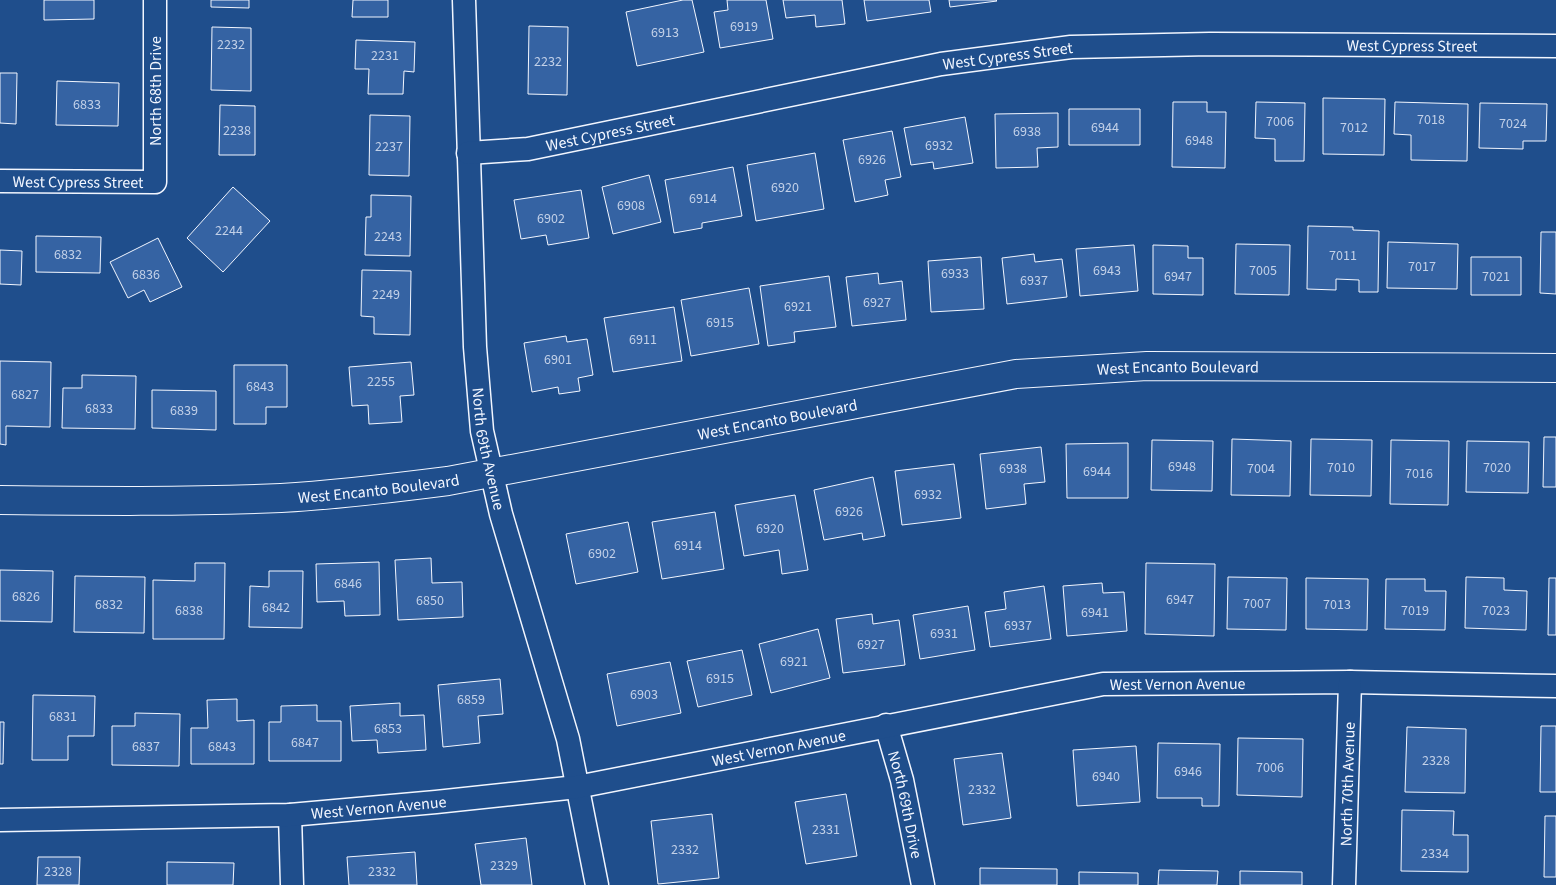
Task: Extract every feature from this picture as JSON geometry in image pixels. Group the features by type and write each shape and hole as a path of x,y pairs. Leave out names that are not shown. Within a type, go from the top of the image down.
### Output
{"street":[{"name":"North 68th Drive","path":"155,0 155,182"},
{"name":"North 69th Avenue","path":"464,0 468,153 478,392 482,431 502,514 568,740 597,885"},
{"name":"West Cypress Street","path":"468,153 528,149 941,64 1071,47 1210,44 1556,46"},
{"name":"West Cypress Street","path":"0,181 155,182"},
{"name":"West Encanto Boulevard","path":"0,500 126,501 282,498 363,492 448,482 1016,374 1148,366 1556,368"},
{"name":"West Vernon Avenue","path":"0,820 290,815 577,787 1102,684 1350,682 1556,686"},
{"name":"North 70th Avenue","path":"1344,885 1350,682"},
{"name":"North 69th Drive","path":"886,725 902,780 923,885"},
{"path":"290,815 292,885"}],"building":[{"path":"44,0 94,0 94,19 44,20"},
{"path":"211,0 249,0 249,8 211,7"},
{"path":"353,0 388,0 388,17 352,17"},
{"path":"683,0 692,0 704,52 637,66 626,12"},
{"path":"727,0 766,0 773,39 720,48 714,12 728,10"},
{"path":"783,0 842,0 845,24 816,27 815,15 786,18"},
{"path":"864,0 929,0 931,12 867,21"},
{"path":"949,0 996,0 997,1 950,7"},
{"path":"529,26 568,27 567,95 528,94"},
{"path":"212,27 251,28 251,91 211,90"},
{"path":"356,40 415,42 414,72 404,71 403,94 368,94 369,69 355,69"},
{"path":"0,73 17,73 16,124 0,123"},
{"path":"57,81 119,83 118,126 56,125"},
{"path":"1323,98 1385,99 1384,155 1323,154"},
{"path":"1173,102 1207,102 1207,112 1226,112 1225,168 1172,167"},
{"path":"1256,102 1305,103 1304,161 1275,161 1275,139 1255,138"},
{"path":"1395,102 1468,104 1467,161 1411,160 1411,135 1394,134"},
{"path":"1480,103 1547,104 1546,141 1523,141 1523,149 1479,148"},
{"path":"220,105 255,106 255,155 219,155"},
{"path":"1069,109 1140,109 1140,145 1069,145"},
{"path":"1058,113 1058,147 1037,148 1038,167 996,168 995,114"},
{"path":"370,115 410,116 409,176 369,175"},
{"path":"965,117 973,163 934,169 933,162 911,165 904,128"},
{"path":"892,131 901,177 885,180 888,195 855,202 843,140"},
{"path":"815,153 824,209 756,221 747,165"},
{"path":"733,167 742,216 702,223 702,228 674,233 665,180"},
{"path":"649,175 661,222 613,234 602,187"},
{"path":"233,187 270,221 223,272 187,238"},
{"path":"581,190 589,238 548,245 546,235 521,239 514,200"},
{"path":"371,195 411,196 410,256 365,255 366,217 371,217"},
{"path":"1308,226 1353,227 1353,230 1379,231 1378,292 1359,292 1359,280 1336,279 1336,290 1307,289"},
{"path":"1541,232 1556,232 1556,294 1540,293"},
{"path":"36,236 101,237 100,273 36,272"},
{"path":"158,238 182,287 150,302 144,290 128,298 110,262"},
{"path":"1388,242 1458,244 1457,289 1387,288"},
{"path":"1236,244 1290,245 1289,295 1235,294"},
{"path":"1134,245 1138,291 1080,296 1076,249"},
{"path":"1153,245 1188,246 1188,258 1203,258 1203,295 1153,294"},
{"path":"0,250 22,251 21,285 0,284"},
{"path":"1034,254 1035,262 1062,259 1067,297 1007,304 1002,258"},
{"path":"981,257 984,309 931,312 928,261"},
{"path":"1471,257 1521,257 1521,295 1471,295"},
{"path":"362,270 411,271 410,335 374,334 374,317 361,316"},
{"path":"878,273 879,284 902,281 906,320 852,326 846,277"},
{"path":"829,276 836,327 794,332 795,342 768,346 760,286"},
{"path":"749,288 759,344 691,356 681,300"},
{"path":"674,307 682,361 613,372 604,318"},
{"path":"566,336 567,342 587,339 593,375 578,378 580,391 559,394 558,387 532,392 524,343"},
{"path":"0,361 51,362 50,427 6,426 6,445 0,444"},
{"path":"411,362 414,395 400,396 402,422 369,424 368,405 352,406 349,367"},
{"path":"234,365 287,365 287,407 266,407 266,424 234,424"},
{"path":"82,375 136,376 135,429 62,428 63,388 82,388"},
{"path":"152,390 216,391 216,430 152,428"},
{"path":"1544,437 1556,437 1556,487 1543,487"},
{"path":"1232,439 1291,441 1290,496 1231,495"},
{"path":"1311,439 1372,440 1371,496 1310,495"},
{"path":"1152,440 1213,441 1212,491 1151,490"},
{"path":"1391,440 1449,441 1448,505 1390,504"},
{"path":"1467,441 1529,442 1528,493 1466,492"},
{"path":"1128,443 1128,498 1067,498 1066,444"},
{"path":"1041,447 1045,482 1024,484 1026,504 986,509 980,454"},
{"path":"954,464 961,518 902,525 895,471"},
{"path":"873,477 885,536 863,540 862,533 824,540 814,490"},
{"path":"795,495 808,570 782,574 779,550 744,556 735,505"},
{"path":"715,512 724,569 662,579 652,522"},
{"path":"628,522 638,572 576,584 566,534"},
{"path":"431,558 432,583 462,582 463,617 398,620 395,560"},
{"path":"379,562 380,615 345,616 344,601 317,602 316,564"},
{"path":"195,563 225,563 224,639 153,639 153,580 195,581"},
{"path":"1146,563 1215,564 1214,636 1145,634"},
{"path":"0,570 53,571 52,622 0,621"},
{"path":"269,571 303,571 302,628 249,627 250,586 269,587"},
{"path":"75,576 145,577 144,633 74,632"},
{"path":"1228,577 1287,578 1286,630 1227,629"},
{"path":"1466,577 1504,578 1504,590 1527,591 1526,630 1465,628"},
{"path":"1306,578 1368,579 1367,630 1306,629"},
{"path":"1549,578 1556,578 1556,635 1548,635"},
{"path":"1386,579 1425,579 1425,591 1446,591 1445,630 1385,629"},
{"path":"1102,583 1103,593 1124,592 1127,631 1067,636 1063,586"},
{"path":"1044,586 1051,639 990,647 985,612 1006,609 1004,592"},
{"path":"968,606 975,650 920,659 913,615"},
{"path":"872,614 873,624 899,620 905,665 843,673 836,619"},
{"path":"818,629 830,678 771,693 759,644"},
{"path":"742,650 752,695 698,707 687,661"},
{"path":"670,662 681,713 617,726 607,674"},
{"path":"500,679 503,714 478,716 480,743 443,747 438,685"},
{"path":"33,695 95,696 94,736 68,736 68,760 32,760"},
{"path":"237,699 237,721 254,720 254,764 191,764 191,728 208,728 207,700"},
{"path":"400,703 400,716 424,715 426,750 378,753 377,740 352,741 350,706"},
{"path":"317,705 317,721 341,721 341,761 269,761 269,722 281,722 281,706"},
{"path":"135,713 180,714 179,766 112,765 112,726 135,726"},
{"path":"0,722 4,722 3,764 0,764"},
{"path":"1541,726 1556,726 1556,792 1540,792"},
{"path":"1407,727 1466,729 1465,793 1405,792"},
{"path":"1238,738 1303,739 1302,797 1237,795"},
{"path":"1158,743 1220,744 1219,806 1202,806 1202,798 1157,798"},
{"path":"1136,746 1140,802 1077,806 1073,750"},
{"path":"1002,753 1011,818 963,825 954,759"},
{"path":"846,794 857,856 806,864 795,802"},
{"path":"1402,810 1454,811 1453,835 1468,835 1468,872 1401,871"},
{"path":"712,814 719,878 658,884 651,821"},
{"path":"1545,816 1556,816 1556,877 1544,877"},
{"path":"526,838 532,885 481,885 475,844"},
{"path":"415,852 417,885 349,885 347,857"},
{"path":"38,857 80,857 79,885 37,885"},
{"path":"167,862 234,863 233,885 167,885"},
{"path":"980,868 1057,869 1057,885 980,885"},
{"path":"1159,870 1218,871 1217,885 1158,885"},
{"path":"1240,871 1302,872 1302,885 1240,885"},
{"path":"1079,872 1138,873 1138,885 1079,885"}]}
